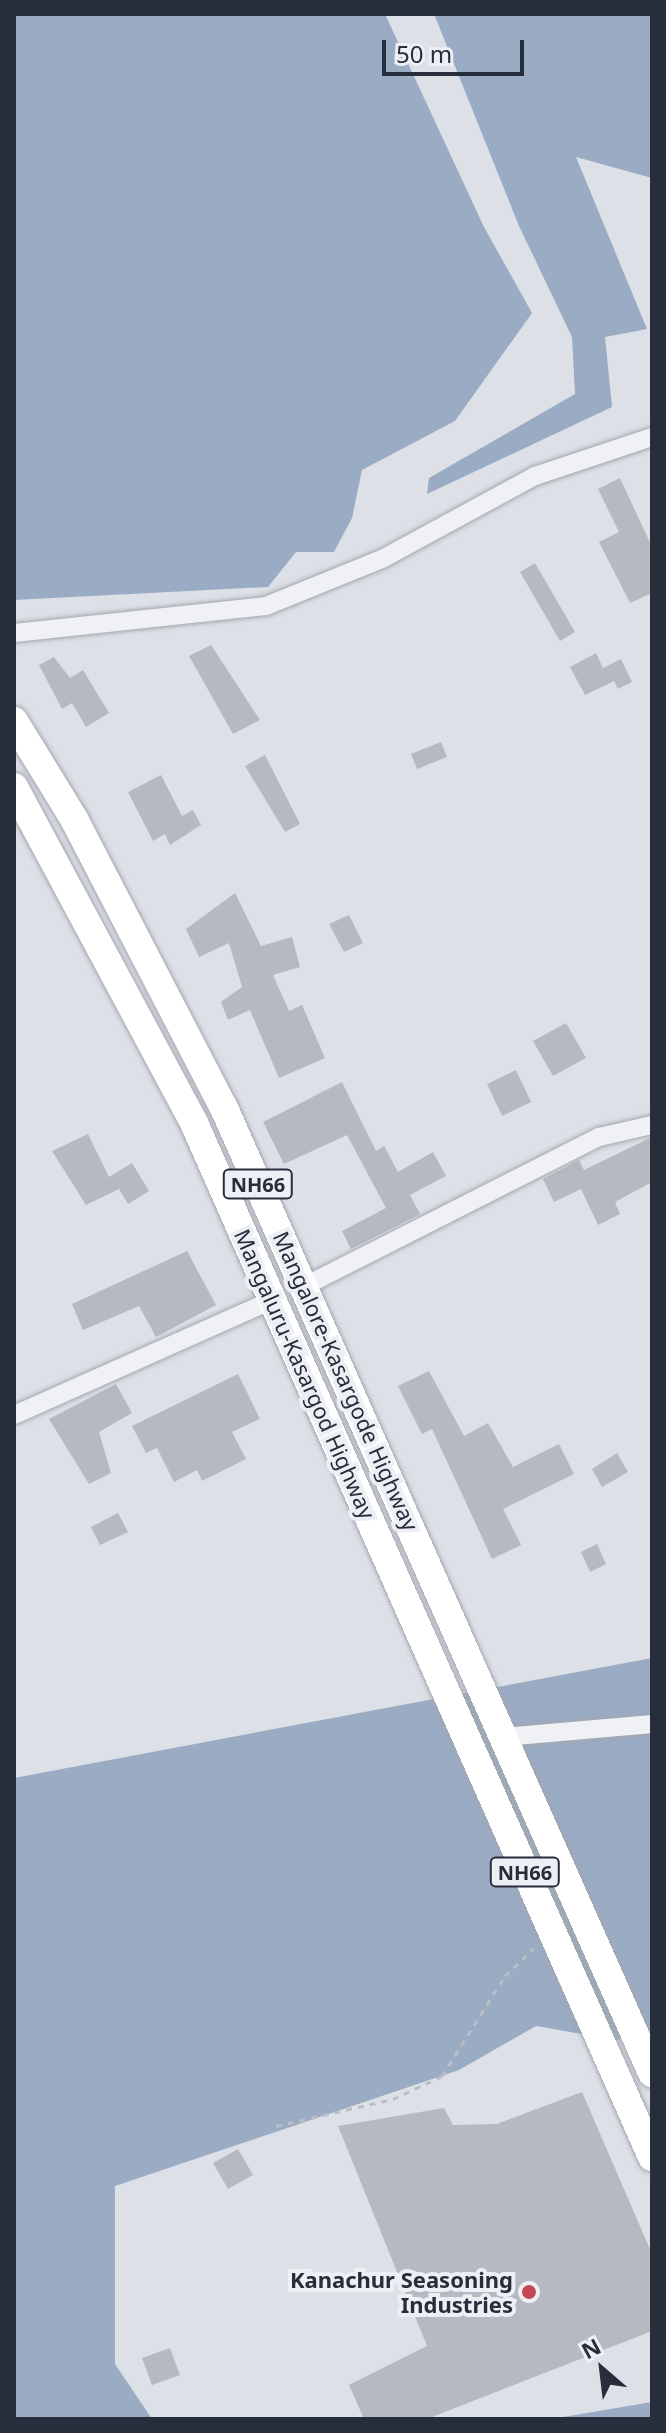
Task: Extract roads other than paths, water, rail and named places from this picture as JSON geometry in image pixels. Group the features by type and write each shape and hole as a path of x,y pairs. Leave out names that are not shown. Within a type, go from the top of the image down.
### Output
{"highway":[{"name":"Mangalore-Kasargode Highway","path":"14,721 74,819 224,1108 504,1737"},
{"name":"Mangaluru-Kasargod Highway","path":"14,787 122,977 272,1300 652,2157"},
{"name":"NH66","path":"504,1737 649,2067"}],"street":[{"path":"14,633 266,606 382,559 535,476 652,437"},
{"path":"303,1287 599,1137 652,1125"},
{"path":"14,1415 272,1300"},
{"path":"504,1737 652,1724"}],"water":[{"path":"14,14 385,14 484,227 532,313 455,421 362,470 352,518 334,552 296,552 268,587 14,600"},
{"path":"434,14 652,14 652,178 576,157 647,329 605,337 612,407 427,494 429,478 575,394 572,337 519,226"},
{"path":"652,1658 652,2029 616,2040 536,2026 459,2070 115,2186 115,2364 152,2419 14,2419 14,1778"},
{"path":"652,2402 652,2419 551,2419"}],"place":[{"name":"Kanachur Seasoning Industries","path":"529,2292"}]}
